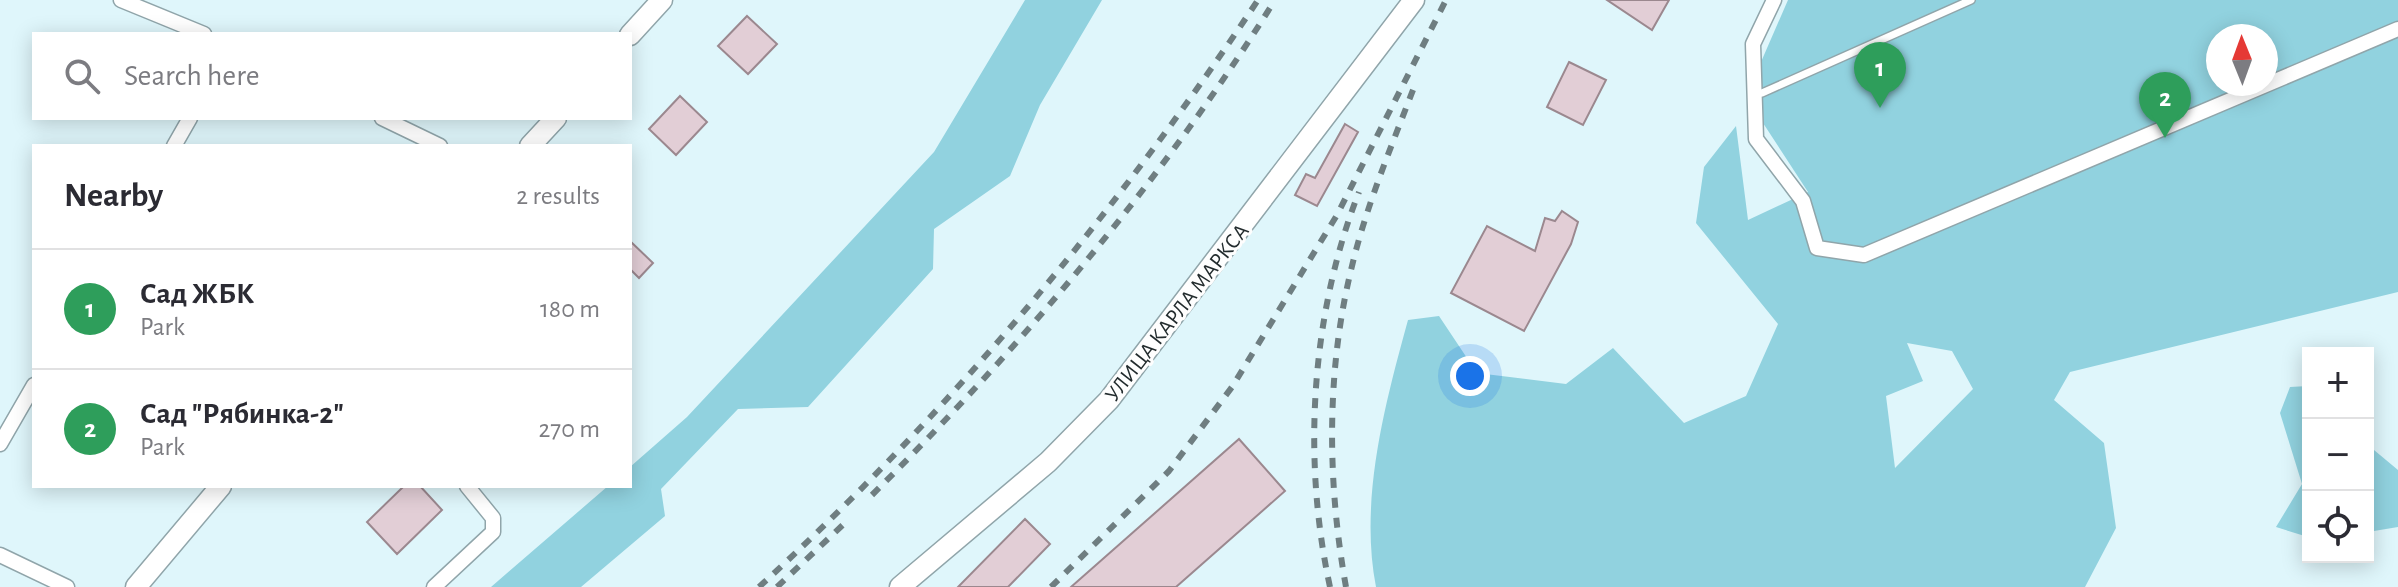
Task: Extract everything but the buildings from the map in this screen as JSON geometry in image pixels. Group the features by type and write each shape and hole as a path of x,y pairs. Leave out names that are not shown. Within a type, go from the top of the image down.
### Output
{"main road":[{"path":"632,33 662,0"},
{"name":"УЛИЦА КАРЛА МАРКСА","path":"900,587 1048,462 1109,400 1414,0"},
{"path":"532,144 554,120"},
{"path":"137,586 219,488"}],"street":[{"path":"121,0 199,32"},
{"path":"1774,0 1753,44 1756,139 1803,201 1817,248 1864,255 2398,29"},
{"path":"175,144 189,120"},
{"path":"386,120 436,144"},
{"path":"0,444 32,388"},
{"path":"434,587 493,532 493,518 469,488"},
{"path":"0,555 67,587"}],"lane":[{"path":"1762,93 1971,0"}],"shaded area":[{"path":"1025,0 1102,0 1040,105 1010,176 934,229 933,269 808,407 738,409 661,489 665,516 581,587 491,587 606,488 632,488 632,465 687,417 934,152"},
{"path":"1788,0 2398,0 2398,292 2070,372 2054,400 2104,443 2116,528 2085,587 1376,587 1371,520 1377,452 1408,320 1439,316 1477,373 1566,384 1613,348 1684,423 1746,396 1778,324 1696,223 1704,167 1736,126 1748,220 1808,192 1763,123 1761,62","holes":["1907,343 1952,351 1973,389 1895,468 1886,396 1923,381"]},
{"path":"2302,386 2302,484 2280,413 2290,387"},
{"path":"2374,450 2398,470 2398,527 2374,531"},
{"path":"2302,484 2302,535 2276,527"}],"railway":[{"path":"759,587 897,452 1026,309 1146,158 1258,0"},
{"path":"872,495 982,380 1088,259 1186,132 1275,0"},
{"path":"1051,587 1169,471 1232,387 1337,215 1446,0"},
{"path":"1346,587 1333,467 1337,345 1343,305 1365,219 1416,82"},
{"path":"1330,587 1316,488 1316,387 1330,287 1359,192"},
{"path":"777,587 847,521"}],"place":[{"name":"Сад ЖБК","path":"1880,108"},
{"name":"Сад \"Рябинка-2\"","path":"2165,138"}]}
